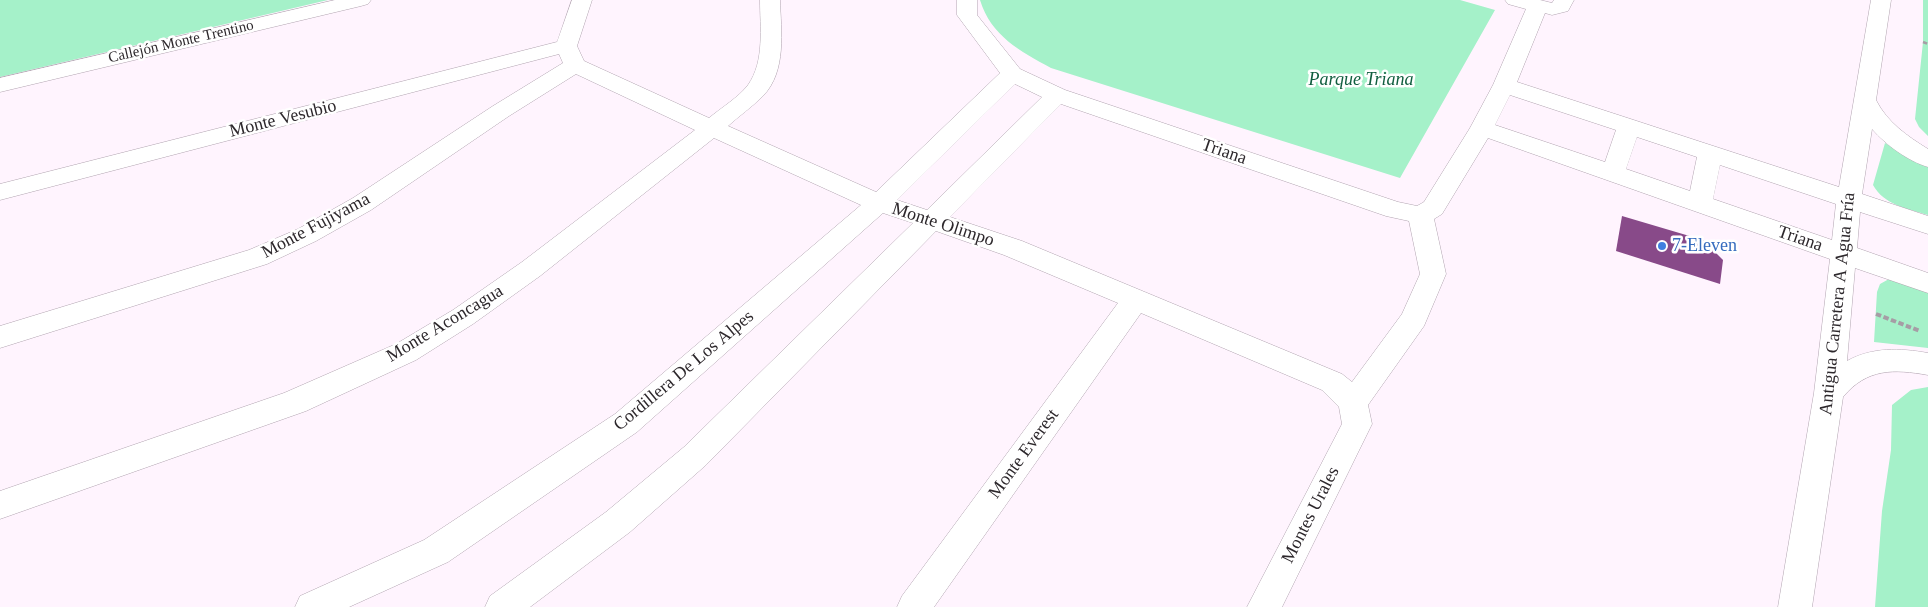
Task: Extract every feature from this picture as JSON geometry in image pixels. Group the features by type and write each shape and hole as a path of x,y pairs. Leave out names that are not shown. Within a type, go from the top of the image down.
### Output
{"street":[{"name":"Callejón Monte Trentino","path":"0,85 362,0"},
{"path":"571,55 582,0"},
{"name":"Monte Aconcagua","path":"0,505 295,402 406,352 463,317 532,269 711,129 756,90 766,72 771,45 770,0"},
{"name":"Triana","path":"967,0 967,15 1012,74 1057,95 1396,210 1420,215"},
{"path":"1515,0 1552,9 1562,7 1564,0"},
{"name":"Antigua Carretera A Agua Fría","path":"1795,607 1830,393 1849,199 1880,0"},
{"path":"1420,215 1434,208 1482,128 1504,85 1538,6"},
{"name":"Monte Olimpo","path":"571,55 711,129 879,203 1013,248 1135,301 1332,382 1343,390 1355,413"},
{"name":"Monte Vesubio","path":"0,192 571,55"},
{"name":"Monte Fujiyama","path":"0,337 258,257 307,235 362,204 501,111 571,55"},
{"name":"Cordillera De Los Alpes","path":"312,607 436,551 626,423 879,203 1012,74"},
{"path":"1504,85 1928,225"},
{"path":"502,607 618,522 695,456 1057,95"},
{"path":"1864,98 1869,110 1884,128 1908,148 1928,159"},
{"path":"1613,173 1629,126"},
{"name":"Triana","path":"1482,128 1928,283"},
{"path":"1700,204 1710,153"},
{"name":"Montes Urales","path":"1264,607 1355,413 1414,319 1433,274 1420,215"},
{"name":"Monte Everest","path":"914,607 1135,301"},
{"path":"1830,393 1839,379 1853,369 1872,362 1896,360 1928,364"}],"path":[{"path":"1923,42 1928,44"},
{"path":"1876,314 1925,333"}],"green space":[{"path":"0,0 328,0 0,77"},
{"name":"Parque Triana","path":"980,0 1460,0 1495,10 1400,178 1051,68 1018,49 999,33 985,13"},
{"path":"1923,0 1928,0 1928,136 1919,127 1915,119 1923,42"},
{"path":"1885,143 1928,167 1928,215 1890,202 1873,185"},
{"path":"1889,279 1928,288 1928,348 1874,342 1877,292 1880,284"},
{"path":"1928,387 1928,607 1875,607 1882,511 1891,450 1892,405 1911,390"}],"building":[{"name":"7-Eleven","path":"1622,216 1703,240 1723,260 1720,284 1616,251"}],"place":[{"name":"7-Eleven","path":"1662,246"}]}
